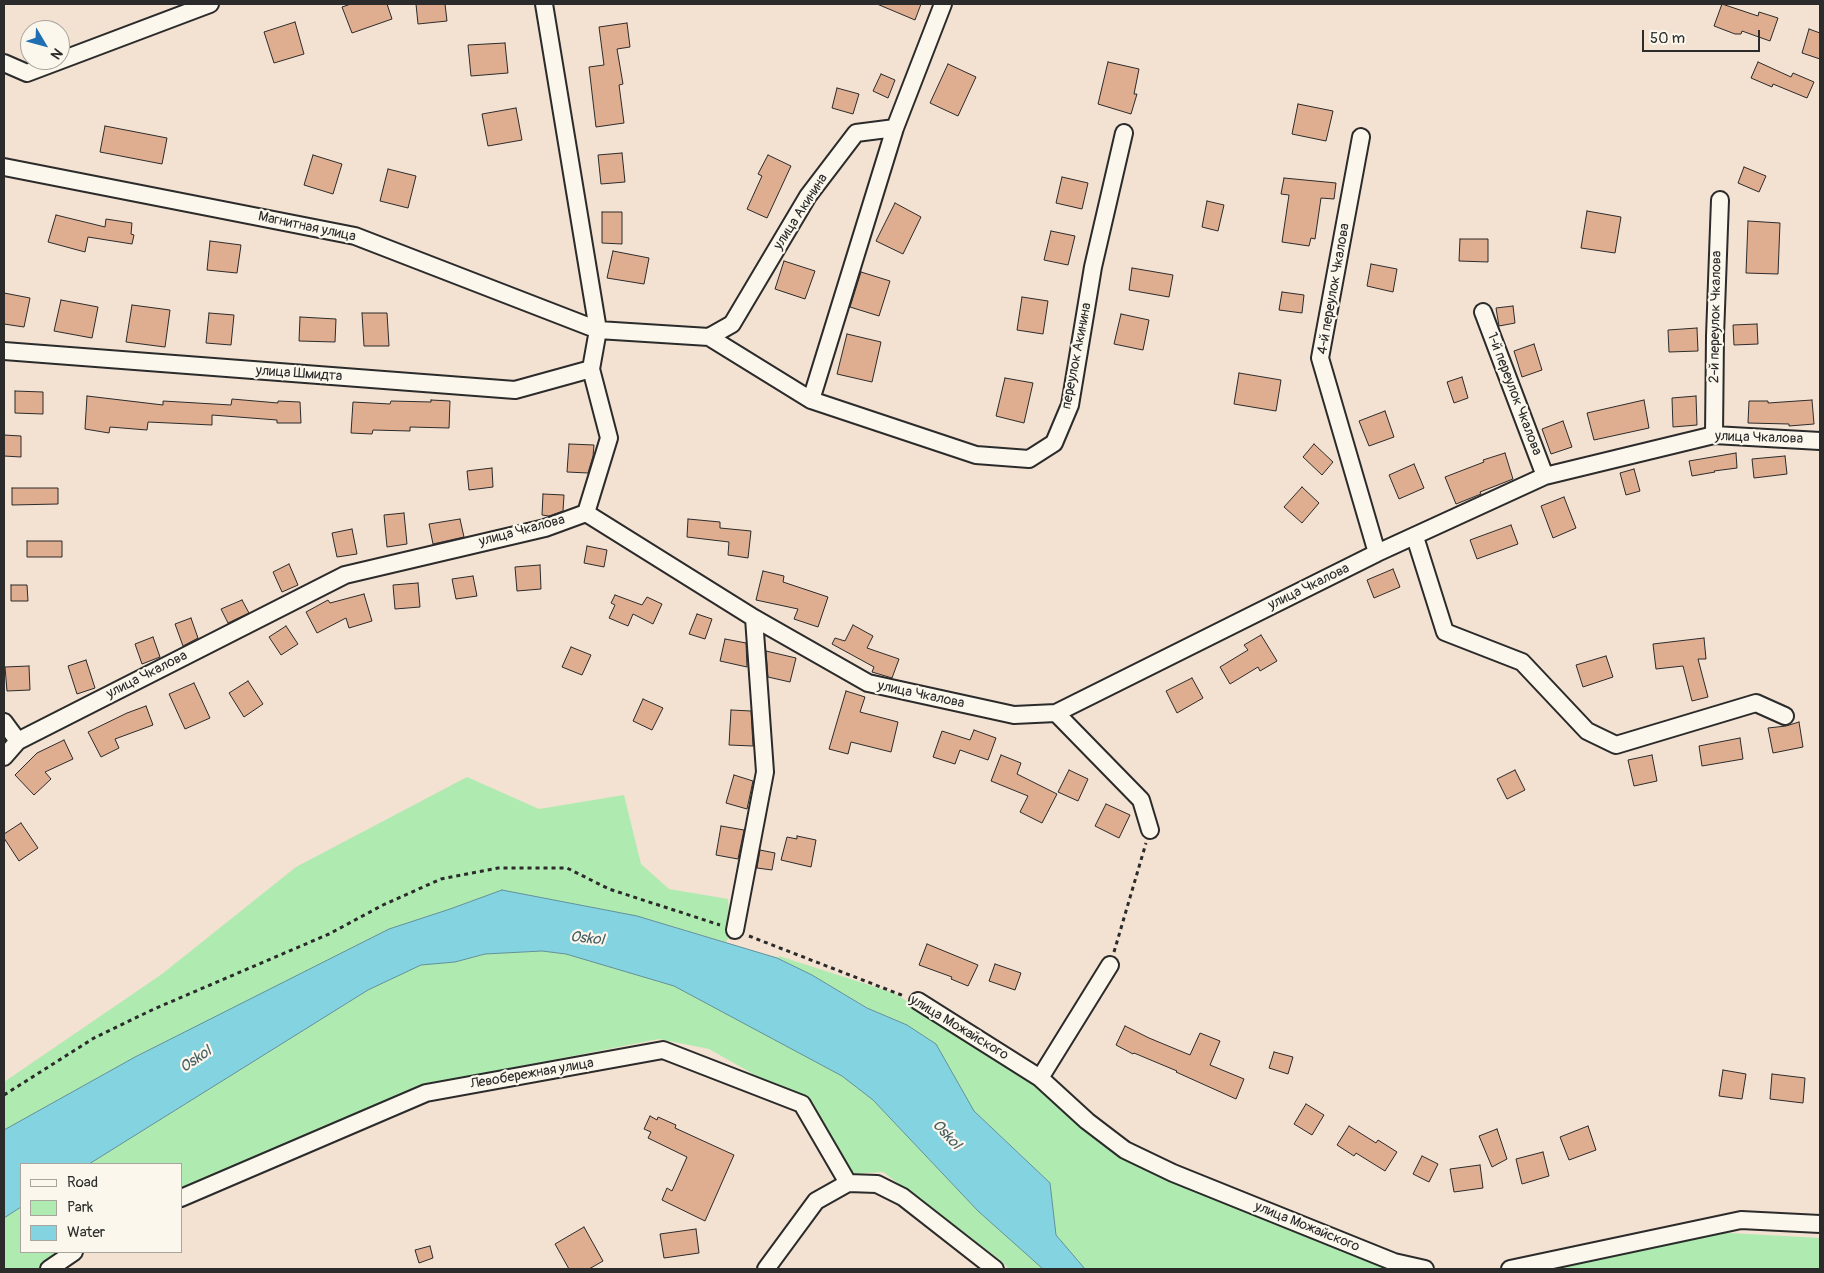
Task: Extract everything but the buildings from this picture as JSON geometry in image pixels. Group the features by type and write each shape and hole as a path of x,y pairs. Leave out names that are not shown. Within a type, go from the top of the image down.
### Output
{"street":[{"path":"4,63 27,73 210,4"},
{"path":"544,4 598,330 591,369 609,438 586,513"},
{"path":"810,400 895,128 943,4"},
{"name":"улица Акинина","path":"709,337 732,324 808,196 856,133 895,128"},
{"name":"переулок Акинина","path":"709,337 810,400 976,455 1029,460 1054,443 1070,405 1093,267 1124,133"},
{"name":"4-й переулок Чкалова","path":"1361,138 1320,358 1377,553"},
{"name":"Магнитная улица","path":"4,167 355,236 598,330"},
{"name":"2-й переулок Чкалова","path":"1714,435 1715,336 1720,200"},
{"name":"1-й переулок Чкалова","path":"1483,312 1545,476"},
{"path":"598,330 709,337"},
{"name":"улица Шмидта","path":"4,351 515,390 591,369"},
{"name":"улица Чкалова","path":"4,757 18,741 345,575 545,528 586,513 754,618 868,683 1014,716 1056,713 1377,553 1545,476 1714,435 1820,441"},
{"path":"1415,537 1445,632 1522,662 1587,731 1616,744 1756,702 1786,716"},
{"path":"735,930 765,772 754,618"},
{"path":"1056,713 1140,800 1150,830"},
{"path":"4,722 18,741"},
{"path":"1040,1078 1110,965"},
{"name":"улица Можайского","path":"918,1001 1040,1078 1087,1120 1125,1150 1173,1173 1394,1262 1426,1269"},
{"name":"Левобережная улица","path":"182,1198 426,1092 664,1050 802,1104 848,1183"},
{"path":"773,1266 816,1201 848,1183 877,1184 903,1197 995,1269"},
{"path":"1510,1269 1741,1220 1820,1224"},
{"path":"49,1269 73,1253"}],"path":[{"path":"1110,965 1150,830"},
{"name":"улица Можайского","path":"4,1095 94,1038 154,1009 212,986 329,934 383,905 441,880 498,868 567,868 609,889 735,930 918,1001"}],"green space":[{"path":"467,777 539,809 624,795 641,864 669,889 728,899 731,934 726,942 637,916 502,890 389,929 135,1057 4,1130 4,1082 162,974 296,867"},
{"path":"542,951 566,954 674,986 842,1076 873,1100 978,1211 1043,1269 1009,1269 999,1259 883,1172 848,1174 806,1104 709,1049 659,1039 426,1085 182,1191 182,1163 91,1163 368,990 421,965 455,962 485,954"},
{"path":"779,956 894,993 1031,1080 1127,1158 1357,1257 1392,1269 1085,1269 1056,1235 1050,1183 974,1111 936,1044 907,1025 868,1008 812,975 777,958"},
{"path":"20,1208 20,1253 62,1253 38,1269 4,1269 4,1218"},
{"path":"1712,1232 1820,1238 1820,1269 1534,1269"}],"water":[{"name":"Oskol","path":"502,890 637,916 777,958 812,975 867,1008 907,1025 936,1044 974,1111 1050,1183 1056,1235 1085,1269 1043,1269 978,1211 873,1100 842,1076 674,986 566,954 542,951 485,954 455,962 421,965 368,990 91,1163 20,1163 20,1208 4,1218 4,1130 135,1057 389,929"}]}
